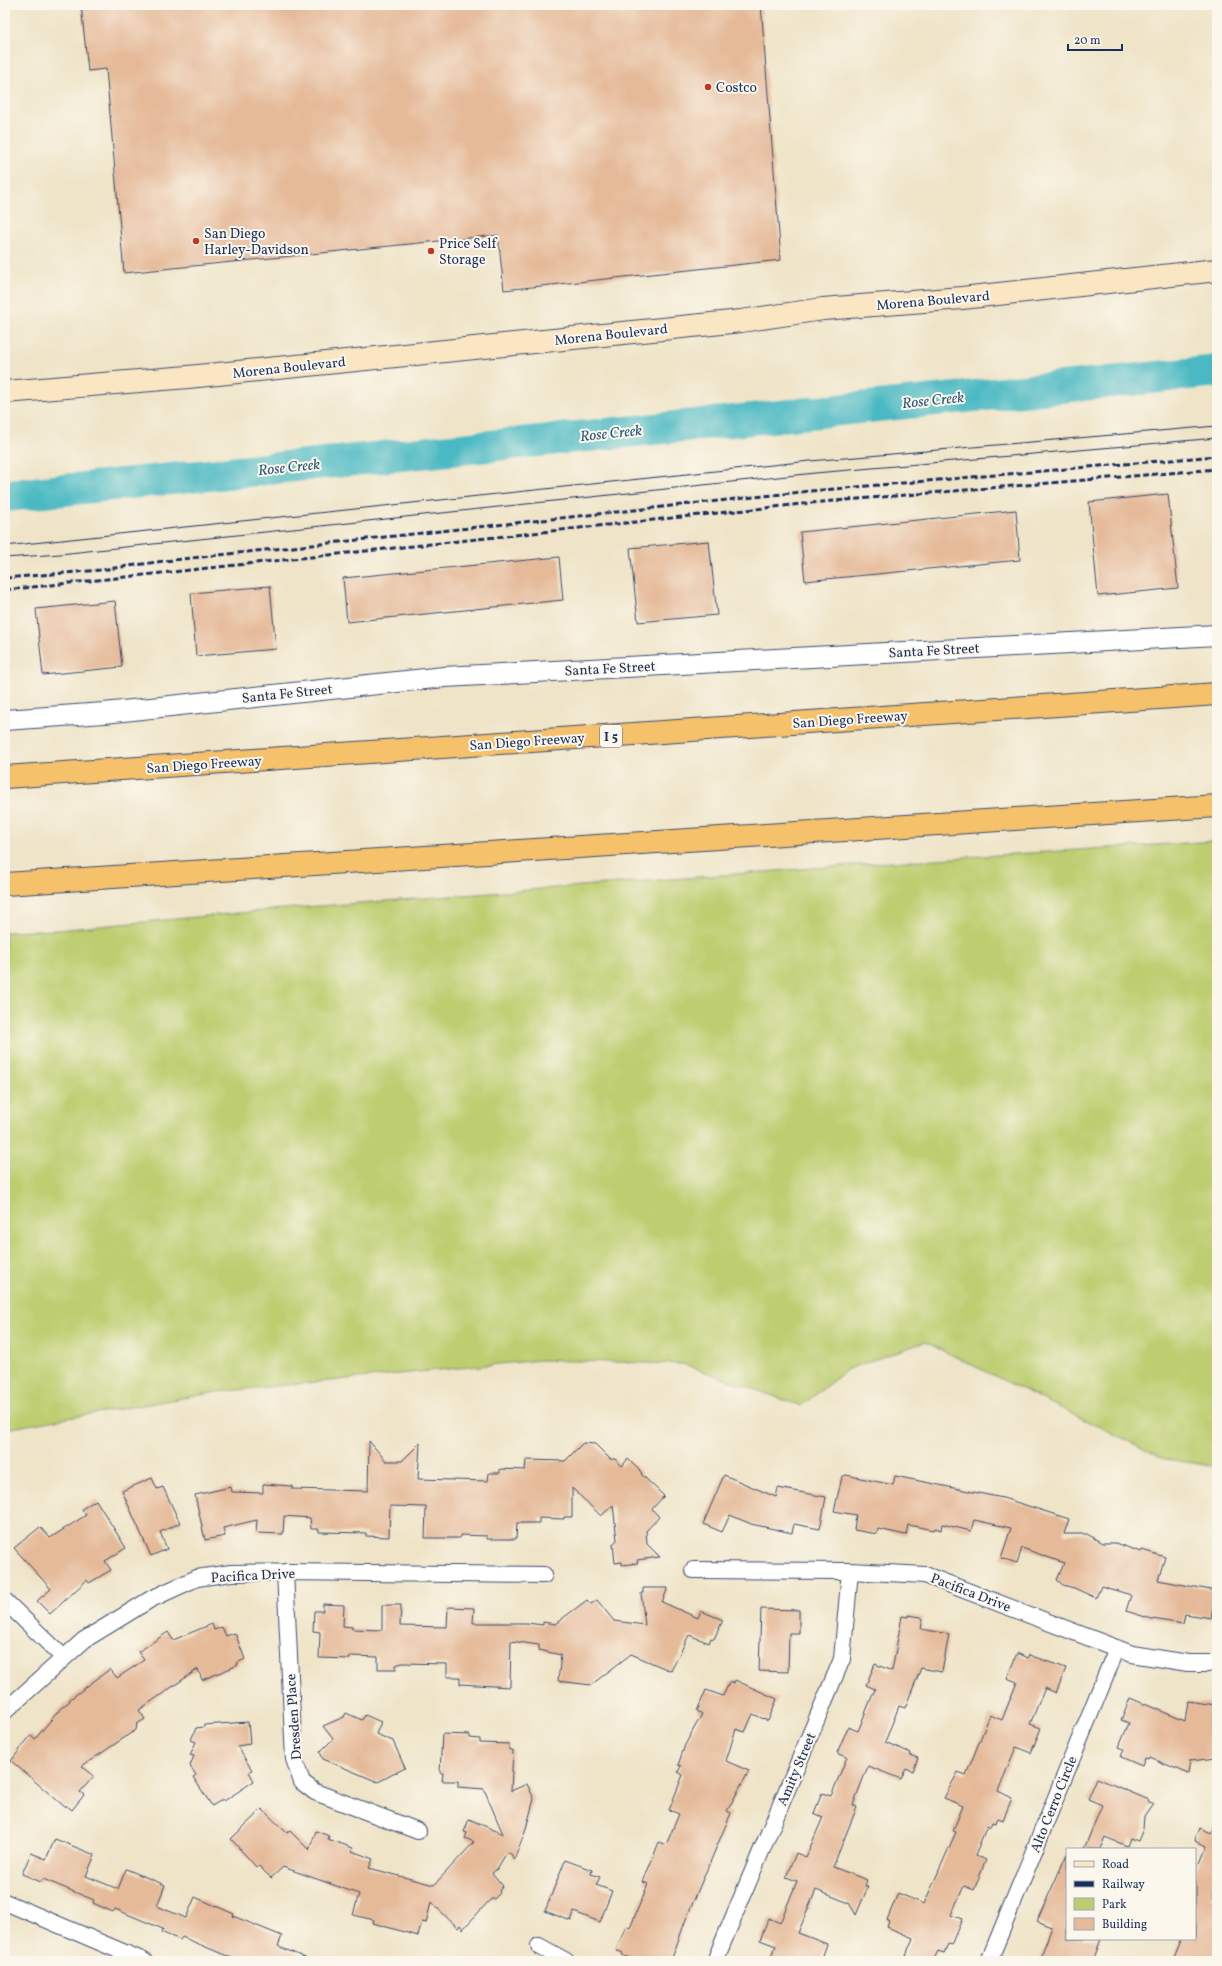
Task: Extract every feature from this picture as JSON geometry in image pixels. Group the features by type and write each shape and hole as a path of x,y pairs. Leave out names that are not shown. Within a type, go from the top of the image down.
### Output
{"highway":[{"name":"San Diego Freeway","path":"5,777 1217,694"},
{"path":"5,884 1217,806"}],"main road":[{"name":"Morena Boulevard","path":"5,392 188,377 741,321 823,309 962,298 1217,270"}],"street":[{"name":"Santa Fe Street","path":"5,720 104,713 444,677 1217,634"},
{"name":"Pacifica Drive","path":"692,1570 850,1571 925,1575 1132,1654 1188,1663 1217,1662"},
{"name":"Amity Street","path":"716,1961 842,1659 850,1571"},
{"name":"Pacifica Drive","path":"5,1711 84,1640 151,1598 197,1578 231,1573 285,1572 544,1575"},
{"name":"Dresden Place","path":"285,1572 294,1759 302,1782 315,1792 418,1831"},
{"path":"5,1601 64,1658"},
{"name":"Alto Cerro Circle","path":"989,1961 1117,1648"},
{"path":"5,1902 144,1961"},
{"path":"538,1946 566,1961"}],"green space":[{"path":"1217,841 1217,1464 1212,1466 1165,1459 925,1342 848,1369 801,1406 683,1364 540,1360 217,1392 5,1429 5,932 57,930 282,909 905,861"}],"building":[{"path":"81,5 761,5 781,260 504,290 498,235 124,273 106,69 88,71"},
{"path":"1168,494 1178,588 1098,596 1089,502"},
{"path":"1016,510 1020,560 805,581 800,532"},
{"path":"709,541 717,615 638,622 630,548"},
{"path":"559,557 563,600 347,622 343,578"},
{"path":"270,586 276,649 196,656 191,593"},
{"path":"115,601 122,667 43,675 36,609"},
{"path":"369,1441 386,1461 402,1461 420,1443 418,1479 488,1481 489,1473 500,1473 500,1469 525,1470 526,1460 565,1461 583,1443 595,1444 610,1459 615,1459 622,1466 628,1459 664,1496 652,1509 659,1517 646,1531 647,1544 660,1557 637,1560 638,1563 622,1565 622,1562 615,1563 613,1544 617,1540 613,1505 601,1516 572,1488 572,1517 564,1517 564,1519 539,1518 539,1523 517,1523 516,1539 487,1539 487,1536 460,1535 460,1538 425,1538 426,1507 390,1506 389,1537 366,1536 366,1533 319,1532 319,1529 311,1529 310,1518 284,1516 283,1534 256,1533 257,1520 223,1528 225,1536 205,1540 195,1495 231,1487 232,1492 263,1493 263,1484 292,1486 292,1489 368,1491"},
{"path":"724,1475 776,1497 778,1488 826,1497 820,1529 794,1524 792,1533 751,1524 730,1515 722,1532 703,1524"},
{"path":"846,1475 893,1485 895,1476 1003,1498 1069,1519 1064,1534 1087,1534 1102,1543 1115,1543 1141,1552 1142,1550 1165,1557 1158,1580 1216,1591 1211,1618 1185,1614 1183,1624 1152,1619 1126,1611 1131,1595 1101,1586 1096,1598 1074,1588 1063,1585 1057,1580 1064,1563 1022,1548 1017,1563 1001,1558 1011,1528 974,1520 971,1531 942,1524 941,1530 908,1525 906,1535 878,1529 877,1534 854,1530 856,1515 834,1511 842,1477"},
{"path":"152,1478 157,1489 163,1487 180,1523 160,1532 167,1549 151,1556 122,1491"},
{"path":"96,1500 126,1548 105,1561 111,1570 89,1583 87,1580 50,1614 37,1601 51,1589 14,1548 40,1527 50,1538 86,1515 82,1509"},
{"path":"643,1588 668,1588 662,1602 698,1618 701,1611 723,1620 714,1639 711,1638 709,1643 689,1635 671,1671 631,1654 591,1685 558,1681 561,1655 539,1650 539,1645 511,1641 510,1687 460,1684 460,1677 447,1677 447,1664 402,1663 396,1665 396,1669 378,1669 378,1657 350,1656 350,1659 319,1658 320,1632 313,1631 314,1611 323,1611 323,1604 344,1605 343,1626 352,1627 352,1629 382,1630 382,1605 401,1605 400,1626 447,1627 448,1607 474,1608 473,1623 527,1623 543,1625 543,1622 555,1624 587,1600 591,1604 597,1600 614,1621 645,1625 641,1593 643,1593"},
{"path":"761,1609 799,1610 799,1633 789,1633 788,1672 759,1671"},
{"path":"908,1615 921,1617 923,1619 921,1629 949,1634 942,1672 921,1668 905,1708 899,1706 885,1742 911,1753 910,1755 918,1758 913,1771 906,1768 901,1779 868,1766 853,1805 857,1807 833,1867 867,1880 865,1886 868,1887 856,1915 849,1903 816,1890 798,1933 827,1944 821,1961 769,1961 776,1946 760,1940 769,1918 780,1923 797,1881 786,1877 796,1853 806,1857 823,1817 814,1813 822,1793 831,1796 847,1757 837,1753 848,1727 858,1731 875,1689 866,1685 875,1664 892,1671 902,1616 908,1617"},
{"path":"212,1624 214,1630 222,1627 226,1636 235,1633 245,1659 237,1663 238,1665 202,1680 198,1669 139,1710 145,1719 137,1724 136,1730 82,1766 94,1776 80,1792 84,1795 72,1810 66,1805 65,1807 11,1761 31,1735 35,1739 61,1708 70,1701 69,1700 110,1669 117,1678 144,1660 138,1652 168,1632 173,1640"},
{"path":"1017,1653 1027,1658 1029,1655 1066,1668 1056,1693 1045,1688 1030,1724 1041,1728 1031,1753 1016,1747 998,1791 1012,1798 1003,1820 998,1818 996,1824 992,1823 990,1828 987,1826 975,1855 986,1860 974,1890 964,1886 951,1915 962,1919 951,1945 948,1944 944,1953 938,1951 933,1961 920,1961 906,1955 913,1938 887,1927 889,1921 887,1920 898,1893 924,1904 956,1832 953,1831 963,1806 944,1798 958,1772 966,1775 990,1715 1002,1720 1017,1682 1007,1678"},
{"path":"735,1680 777,1699 768,1721 753,1714 745,1732 736,1729 726,1761 749,1771 727,1811 731,1813 686,1919 671,1961 637,1961 622,1955 623,1953 616,1950 626,1926 630,1928 648,1884 643,1882 659,1842 666,1845 679,1814 669,1810 683,1775 678,1772 681,1766 678,1765 685,1745 702,1714 697,1711 706,1690 723,1696 730,1681 734,1683"},
{"path":"1130,1698 1185,1721 1188,1701 1217,1705 1217,1758 1190,1761 1188,1774 1149,1757 1148,1759 1145,1758 1142,1766 1121,1757 1124,1749 1119,1747 1129,1723 1121,1720"},
{"path":"346,1713 362,1720 365,1715 381,1722 376,1734 393,1741 405,1768 378,1782 323,1759 320,1752 333,1739 323,1726 344,1717"},
{"path":"248,1722 250,1744 237,1746 252,1770 249,1772 254,1781 224,1801 223,1799 212,1806 193,1777 196,1775 190,1766 194,1756 190,1755 196,1742 191,1740 196,1728 204,1727 204,1725"},
{"path":"442,1734 470,1735 470,1738 480,1739 480,1743 509,1744 509,1750 513,1750 511,1791 527,1784 534,1799 525,1832 514,1860 511,1854 507,1852 497,1869 492,1873 503,1886 499,1891 500,1893 494,1899 491,1899 463,1929 460,1925 458,1928 431,1902 426,1923 422,1922 418,1936 373,1923 374,1920 353,1915 359,1894 283,1867 271,1878 259,1866 257,1868 231,1839 262,1809 287,1833 290,1831 309,1850 316,1831 329,1836 328,1839 353,1848 352,1851 373,1859 369,1868 434,1885 474,1842 465,1838 467,1833 464,1832 469,1819 503,1834 484,1789 458,1787 458,1781 442,1781 443,1773 440,1773"},
{"path":"1097,1778 1153,1803 1144,1816 1143,1829 1138,1841 1130,1838 1127,1846 1105,1837 1100,1848 1084,1848 1102,1805 1088,1799"},
{"path":"1217,1821 1217,1884 1211,1898 1217,1901 1217,1961 1171,1961 1180,1940 1196,1940 1196,1871 1206,1846 1194,1841 1199,1828 1212,1833"},
{"path":"55,1839 95,1855 86,1876 118,1889 126,1869 165,1885 157,1906 186,1918 195,1897 234,1914 233,1916 282,1936 278,1946 312,1961 239,1961 182,1937 180,1940 161,1932 163,1929 115,1909 113,1912 93,1903 94,1900 43,1879 41,1882 22,1874 31,1853 46,1859"},
{"path":"1066,1856 1066,1940 1101,1940 1093,1961 1039,1961 1052,1927 1037,1921"},
{"path":"565,1860 592,1870 591,1874 600,1877 596,1885 612,1891 600,1922 574,1912 571,1921 545,1911"}],"waterway":[{"name":"Rose Creek","path":"5,496 1217,371"}],"tram line":[{"path":"5,546 810,461 1217,426"},
{"path":"5,558 60,554 815,473 1217,438"}],"railway":[{"path":"5,578 100,570 164,561 810,491 1217,456"},
{"path":"5,590 811,503 1217,469"}],"place":[{"name":"Costco","path":"708,87"},
{"name":"San Diego Harley-Davidson","path":"196,241"},
{"name":"Price Self Storage","path":"431,251"}]}
